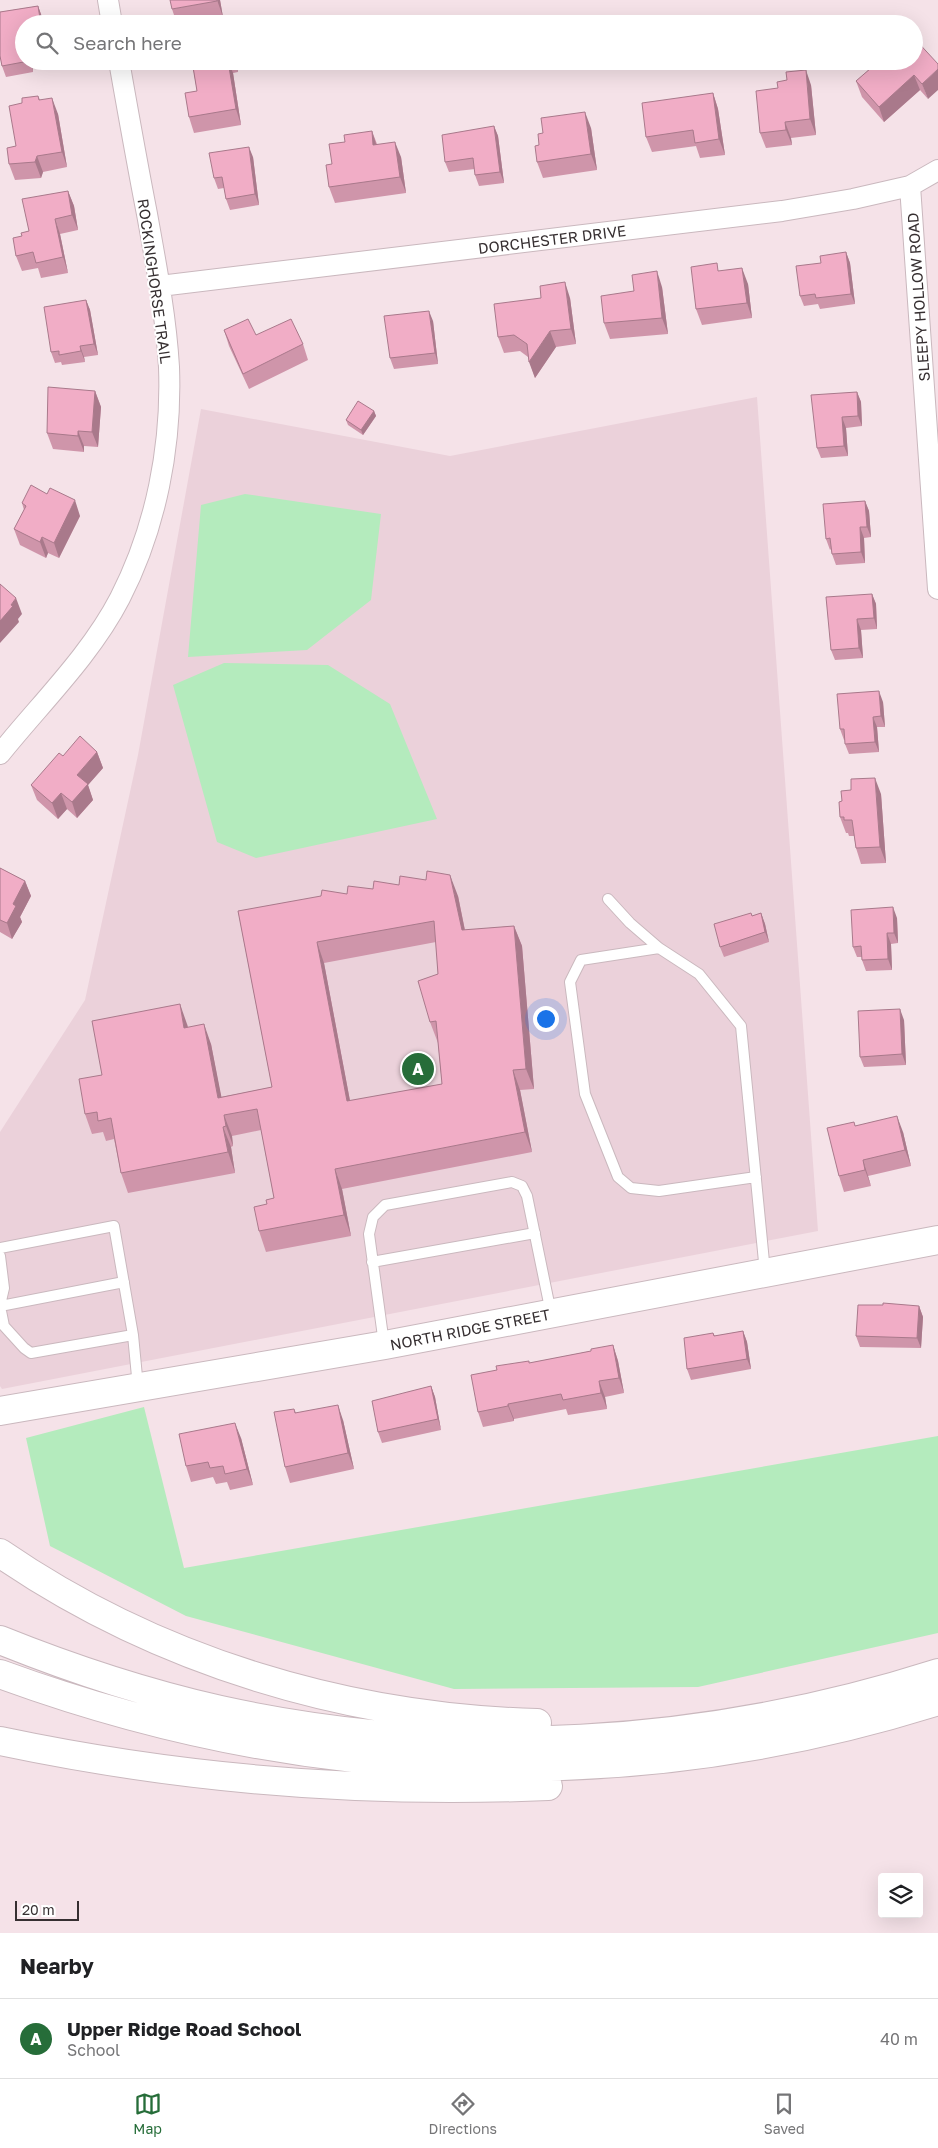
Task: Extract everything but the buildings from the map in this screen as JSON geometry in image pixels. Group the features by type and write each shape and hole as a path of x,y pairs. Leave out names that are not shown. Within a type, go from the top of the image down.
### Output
{"main road":[{"name":"NORTH RIDGE STREET","path":"0,1411 385,1345 938,1240"},
{"path":"0,1553 42,1580 96,1610 168,1644 272,1682 359,1703 456,1718 537,1723 605,1722 791,1712"},
{"path":"0,1640 70,1667 179,1700 255,1717 370,1734 447,1740 561,1740 648,1734 716,1726 791,1712 866,1694 938,1673"},
{"path":"0,1674 105,1709 218,1738 331,1756 408,1764 486,1768 601,1765 678,1758 793,1740"},
{"path":"0,1741 108,1761 192,1773 334,1785 468,1788 584,1783 662,1775 698,1768 938,1701"}],"street":[{"path":"108,0 110,15"},
{"name":"ROCKINGHORSE TRAIL","path":"0,754 88,647 119,599 144,546 159,487 168,425 169,367 160,286 121,70"},
{"name":"DORCHESTER DRIVE","path":"160,286 782,211 854,199 910,186 938,170"},
{"name":"SLEEPY HOLLOW ROAD","path":"910,186 938,589"}],"lane":[{"path":"608,899 630,923 659,948 699,974 741,1026 765,1273"},
{"path":"659,948 581,960 570,982 584,1094 618,1177 631,1188 658,1190 756,1177"},
{"path":"385,1345 369,1234 373,1217 385,1205 512,1182 522,1186 527,1196 551,1314"},
{"path":"0,1248 114,1226 133,1335 138,1387"},
{"path":"372,1262 535,1233"},
{"path":"0,1256 4,1288 0,1306 4,1326 31,1353 133,1335"},
{"path":"0,1306 124,1282"}],"shaded area":[{"path":"757,397 818,1231 2,1389 0,1386 0,1132 85,1000 138,755 201,409 450,456"}],"green space":[{"path":"245,494 381,514 371,600 307,650 188,657 201,505"},
{"path":"224,663 328,665 390,704 437,819 256,858 217,842 173,685"},
{"path":"144,1407 184,1568 938,1436 938,1633 698,1687 454,1689 186,1616 50,1546 26,1438"}],"place":[{"name":"Upper Ridge Road School","path":"418,1069"}]}
